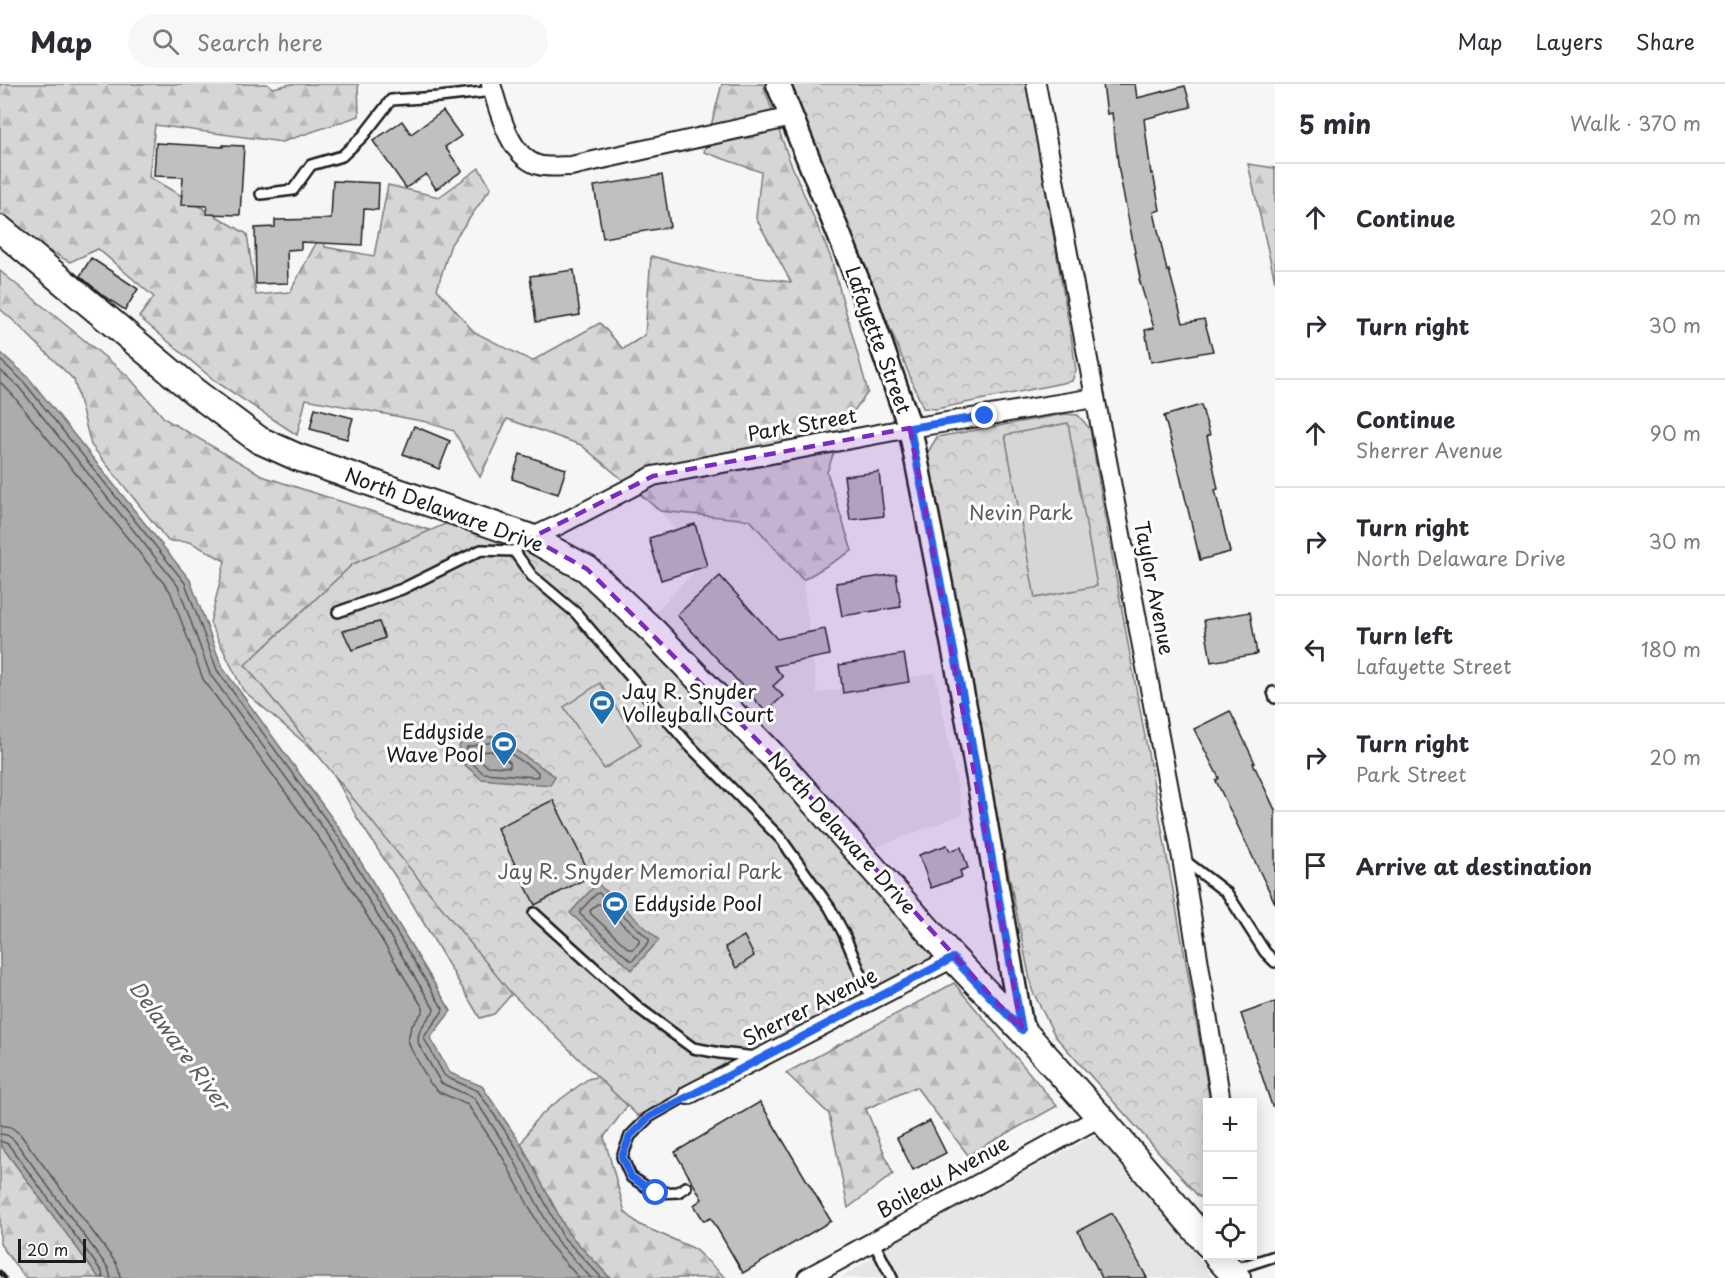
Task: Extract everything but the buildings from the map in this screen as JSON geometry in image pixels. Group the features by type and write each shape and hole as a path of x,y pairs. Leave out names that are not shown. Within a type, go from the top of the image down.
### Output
{"main road":[{"name":"North Delaware Drive","path":"0,229 195,392 259,440 297,457 586,569 654,632 773,756 953,958 1100,1117 1222,1261"}],"street":[{"name":"Lafayette Street","path":"778,84 866,301 910,428 968,722 1022,1030"},
{"name":"Taylor Avenue","path":"1036,84 1182,858 1220,1098"},
{"path":"492,87 511,142 524,158 540,166 571,166 792,117"},
{"name":"Park Street","path":"523,545 653,476 910,428 1095,398"},
{"name":"Sherrer Avenue","path":"688,1095 953,958"},
{"name":"Boileau Avenue","path":"807,1278 1100,1117"}],"lane":[{"path":"261,195 293,190 311,165 342,156 363,136 391,100 440,97 492,87"},
{"path":"338,612 402,589 482,550 523,545 532,576 576,613 688,744 781,838 830,908 843,932 872,1000"},
{"path":"1182,858 1227,893 1265,952 1275,962"},
{"path":"534,914 640,1009 693,1048 761,1058"},
{"path":"686,1187 678,1192 656,1193 631,1177 622,1157 630,1136 649,1117 688,1095"},
{"path":"873,1241 892,1278"},
{"path":"1222,1261 1275,1256"}],"highlighted area":[{"path":"910,428 1022,1030 773,756 587,569 531,538 653,476"}],"shaded area":[{"path":"660,511 750,520 803,580 817,693 935,673 963,814 872,849 652,615 703,563"},
{"path":"1099,1133 1159,1205 1213,1278 841,1278 895,1242"}],"green space":[{"path":"0,84 267,84 273,88 291,84 358,84 359,116 282,142 155,125 149,177 247,234 256,295 290,292 323,230 325,247 374,256 388,185 439,197 479,168 491,188 451,244 437,289 474,332 532,361 600,323 623,349 645,335 651,256 714,272 791,282 756,218 761,172 704,152 722,84 763,84 789,159 831,258 868,392 844,424 827,472 852,551 803,580 750,520 660,511 581,445 507,419 480,477 454,431 427,422 306,399 297,435 215,381 139,317 154,297 98,249 70,262 21,236 0,216"},
{"path":"789,84 1027,84 1072,342 1076,370 1072,381 936,409 923,408"},
{"path":"1248,164 1275,168 1275,281"},
{"path":"0,271 128,376 165,419 265,477 445,535 527,977 494,1014 480,1018 406,893 356,816 328,763 243,690 210,623 225,561 190,542 168,541 91,445 74,380 0,309"},
{"name":"Nevin Park","path":"1065,414 1078,415 1090,429 1209,1098 1203,1098 1203,1196 1199,1197 1055,1036 1032,990 925,457 937,437"},
{"path":"1068,423 1097,586 1035,598 1005,435"},
{"name":"Jay R. Snyder Memorial Park","path":"466,515 587,569 953,958 761,1058 638,1116 510,992 245,665 353,564"},
{"name":"Jay R. Snyder Volleyball Court","path":"600,683 641,745 604,769 564,707"},
{"path":"954,983 1057,1106 968,1155 916,1087 866,1109 893,1174 848,1208 829,1114 786,1073"},
{"path":"618,1071 634,1097 604,1137 625,1212 640,1225 693,1248 726,1278 610,1278 568,1233 521,1144 534,1122 550,1107 588,1079"},
{"path":"0,1141 102,1278 25,1278 0,1244"}],"water":[{"name":"Delaware River","path":"0,352 28,377 190,580 222,667 345,836 451,1011 430,1038 450,1073 482,1086 521,1144 568,1233 610,1278 99,1278 0,1144"},
{"name":"Eddyside Wave Pool","path":"494,736 555,776 550,785 481,779 456,757 461,741"},
{"name":"Eddyside Pool","path":"597,883 659,940 632,970 570,913"}],"railway":[{"path":"0,1272 5,1278"}],"place":[{"name":"Jay R. Snyder Volleyball Court","path":"602,726"},
{"name":"Eddyside Wave Pool","path":"504,767"},
{"name":"Eddyside Pool","path":"615,927"}],"route":[{"path":"656,1193 631,1177 622,1157 630,1136 649,1117 953,958 1022,1030 968,722 910,428 985,416"}]}
